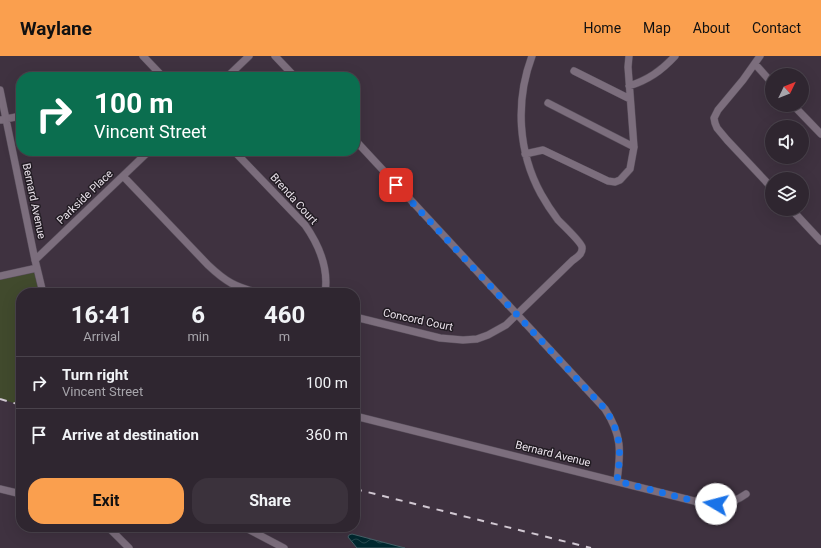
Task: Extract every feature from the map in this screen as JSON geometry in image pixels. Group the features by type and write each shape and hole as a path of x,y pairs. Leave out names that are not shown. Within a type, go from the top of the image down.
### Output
{"street":[{"path":"143,56 158,72"},
{"path":"232,72 249,56"},
{"path":"275,56 290,72"},
{"path":"532,56 526,75 521,101 521,130 525,154 543,150 608,182 620,180 630,169 634,147 629,86 629,56"},
{"path":"629,86 650,78 675,56"},
{"path":"760,56 743,80 718,110 714,118 717,128 765,181"},
{"path":"755,64 765,75"},
{"path":"574,71 630,99"},
{"name":"Bernard Avenue","path":"0,90 3,119 42,288"},
{"path":"548,103 634,147"},
{"path":"800,112 821,134"},
{"path":"3,119 16,117"},
{"path":"360,145 598,401 610,418 620,447 617,481"},
{"name":"Concord Court","path":"360,318 440,338 463,340 477,339 506,325 572,261 578,257 582,248 580,243 558,219 545,201 531,172 525,154"},
{"name":"Parkside Place","path":"35,260 144,156"},
{"name":"Brenda Court","path":"239,156 310,231 318,246 323,262 326,279 325,288"},
{"path":"123,176 220,276 242,288"},
{"path":"798,216 821,241"},
{"path":"0,276 37,268"},
{"name":"Bernard Avenue","path":"360,417 707,504 732,501 746,494"},
{"path":"0,489 16,493"},
{"path":"113,532 129,548"},
{"path":"254,532 284,548"}],"green space":[{"path":"37,268 42,288 16,288 16,404 0,399 0,276"}],"water":[{"path":"352,534 405,548 357,548 348,537"}],"railway":[{"path":"0,399 16,404"},
{"path":"360,490 591,548"}],"route":[{"path":"396,185 605,409 615,427 620,447 617,481 702,503 716,504"}]}
